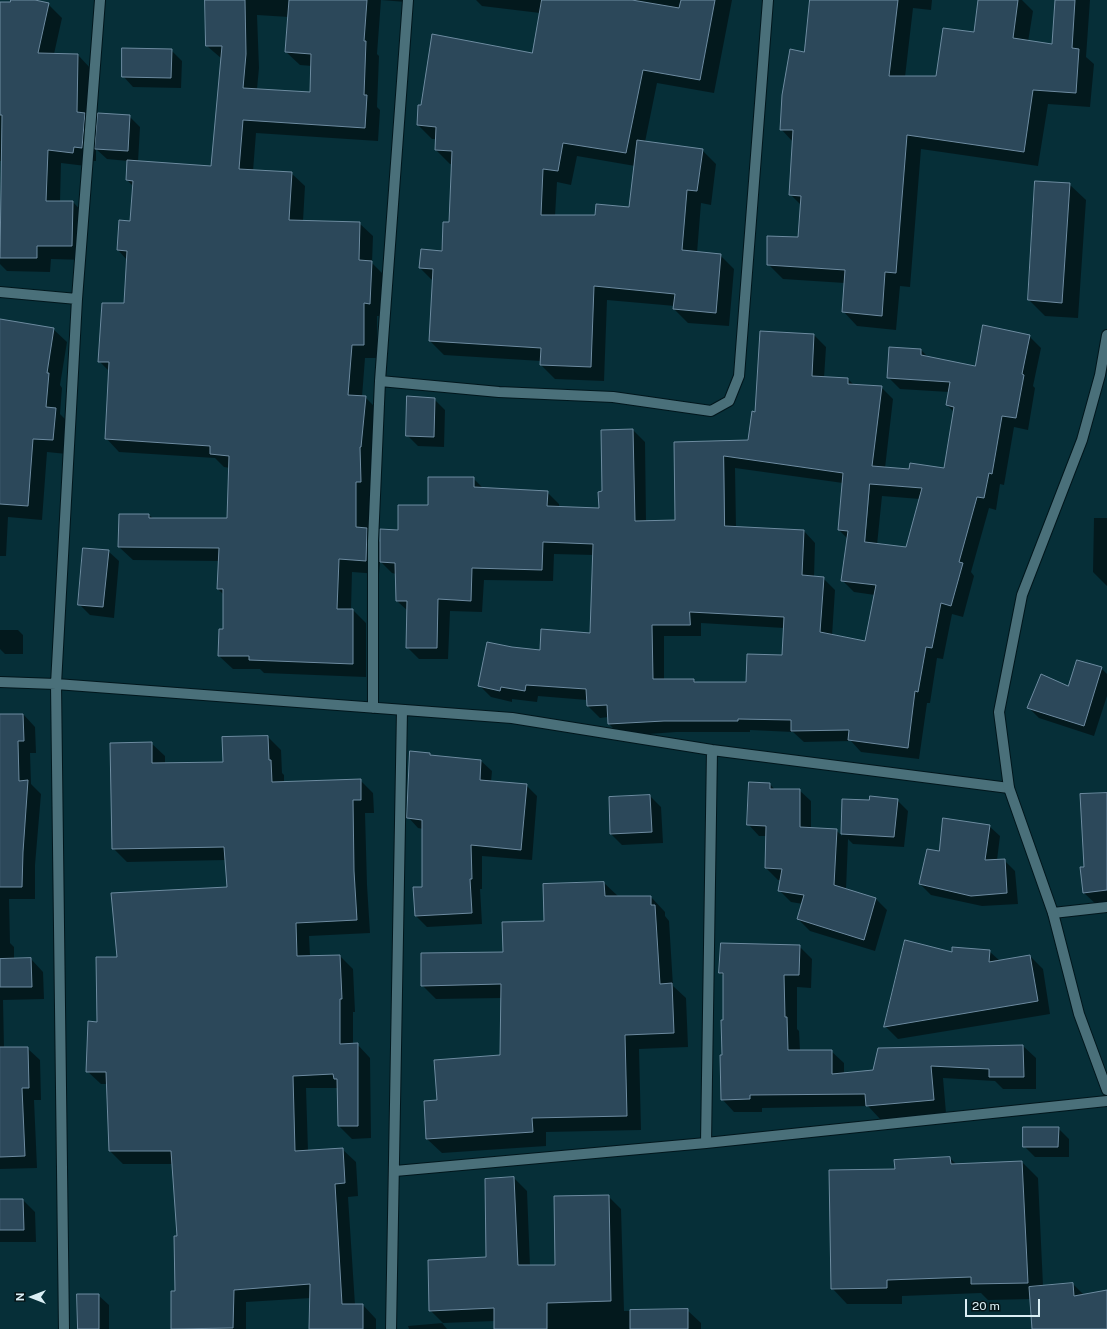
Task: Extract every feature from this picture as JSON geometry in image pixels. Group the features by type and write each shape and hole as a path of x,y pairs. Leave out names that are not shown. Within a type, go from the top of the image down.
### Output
{"street":[{"path":"64,1329 56,684 77,299 100,0"},
{"path":"373,708 373,541 380,381 408,0"},
{"path":"380,381 499,392 613,396 711,411 729,401 739,376 768,0"},
{"path":"0,292 77,299"},
{"path":"1107,335 1104,374 1082,440 1022,595 999,712 1009,788 1053,913 1079,1014 1107,1090"},
{"path":"0,682 56,684 512,718 712,750 1009,788"},
{"path":"391,1329 402,710"},
{"path":"706,1142 712,750"},
{"path":"1053,913 1107,908"},
{"path":"395,1171 706,1142 1107,1101"}],"building":[{"path":"11,0 35,0 49,3 38,53 78,54 77,112 85,113 82,148 74,147 73,153 48,150 46,201 73,201 72,246 37,246 37,258 0,258 2,115 0,115 0,2 10,2"},
{"path":"205,0 245,0 246,54 243,88 310,92 311,54 285,52 289,0 367,0 364,41 366,41 364,95 367,95 365,128 243,120 239,169 292,172 289,220 360,222 359,260 372,261 370,304 364,303 364,345 352,345 348,395 366,396 360,447 361,482 356,482 356,527 367,528 366,561 339,559 337,609 353,609 353,664 249,660 249,656 218,656 219,629 223,629 223,589 217,589 219,548 118,547 119,514 149,514 149,518 227,518 229,456 210,454 210,446 105,439 109,362 98,362 102,303 124,303 127,251 117,250 119,220 130,221 133,181 126,180 127,160 211,166 222,46 206,46"},
{"path":"542,0 632,0 679,8 681,0 715,0 700,80 643,70 626,153 563,143 558,171 543,169 541,215 595,215 596,204 629,207 637,140 703,149 697,191 687,190 682,250 721,254 716,313 673,309 675,294 594,286 591,367 540,365 541,348 429,341 433,269 419,268 421,249 442,251 443,222 449,222 452,151 435,150 436,127 417,125 418,105 421,105 432,34 532,53"},
{"path":"810,0 898,0 889,76 936,76 943,28 974,32 978,0 1018,0 1013,38 1052,44 1055,0 1075,0 1072,48 1079,49 1076,93 1033,90 1024,152 907,135 896,273 885,272 882,316 842,312 845,270 767,265 767,236 798,237 801,196 789,195 793,130 780,130 782,95 790,49 804,52"},
{"path":"122,48 172,49 171,78 122,77"},
{"path":"98,113 130,115 128,151 95,149"},
{"path":"1035,181 1070,183 1062,303 1028,300"},
{"path":"0,319 54,328 47,373 49,373 46,407 56,408 53,440 33,439 28,506 0,504"},
{"path":"983,325 1030,335 1022,374 1024,375 1016,418 1002,416 992,474 989,473 984,498 977,497 959,562 963,563 951,606 941,603 932,648 926,647 918,692 915,691 908,748 848,740 849,730 791,731 791,720 738,719 738,721 664,721 608,724 607,705 587,706 586,689 526,685 525,691 501,687 500,691 478,686 487,642 512,647 540,650 541,629 590,633 593,544 543,542 542,570 472,568 471,601 438,599 437,648 406,648 407,601 396,601 395,563 380,562 380,529 398,530 398,505 428,505 428,477 474,477 474,487 548,491 547,506 599,508 598,492 602,491 601,430 633,429 635,521 675,520 674,442 748,440 752,411 755,412 760,331 814,334 812,376 848,378 848,384 882,386 872,466 909,469 910,463 944,468 954,407 946,405 950,382 887,378 889,347 921,349 921,355 975,366","holes":["724,456 843,473 838,530 848,531 841,581 876,585 865,641 820,632 824,577 802,575 804,530 725,526","870,484 922,488 906,547 865,542","690,612 784,617 782,655 747,654 746,682 694,682 694,679 653,679 652,625 690,625"]},
{"path":"407,396 435,398 434,437 406,436"},
{"path":"83,548 109,550 103,607 78,605"},
{"path":"1077,660 1102,667 1084,726 1027,708 1041,674 1068,686"},
{"path":"0,714 23,714 24,741 18,741 19,781 28,780 22,887 0,887"},
{"path":"268,736 272,782 361,779 361,800 353,800 354,871 357,920 296,923 297,956 340,955 342,999 340,999 340,1044 358,1043 358,1126 338,1126 337,1079 334,1079 333,1074 293,1076 295,1151 343,1148 345,1183 335,1184 342,1304 363,1304 363,1329 309,1329 310,1284 234,1290 233,1328 171,1329 171,1291 175,1291 174,1236 177,1236 171,1151 109,1151 106,1072 86,1072 88,1021 97,1022 96,957 117,957 111,893 227,887 224,847 112,849 110,743 152,742 152,763 223,762 222,737"},
{"path":"410,751 430,753 430,755 481,760 480,780 527,784 521,850 471,845 472,879 470,879 472,913 415,916 413,887 422,887 422,820 407,818"},
{"path":"749,782 770,783 770,789 800,789 800,827 837,829 834,885 876,898 864,940 797,919 804,895 778,891 782,869 765,868 766,826 747,825"},
{"path":"1107,793 1107,890 1083,893 1080,867 1084,867 1080,794"},
{"path":"650,795 652,832 610,834 609,797"},
{"path":"870,796 898,799 894,837 841,834 842,799 869,800"},
{"path":"943,818 990,825 985,860 1005,859 1007,893 971,896 919,884 927,849 939,851"},
{"path":"604,882 605,896 651,896 651,905 655,905 660,984 672,983 674,1033 625,1035 627,1116 532,1118 533,1132 426,1139 424,1101 437,1100 434,1060 500,1055 501,984 421,986 421,953 503,952 502,922 544,921 543,884"},
{"path":"905,940 952,952 952,947 990,950 989,962 1030,955 1038,1001 884,1027"},
{"path":"721,943 800,945 799,975 784,975 785,1017 787,1017 788,1050 832,1050 832,1074 873,1070 878,1048 1023,1045 1024,1077 989,1077 989,1069 931,1066 934,1100 866,1106 865,1094 750,1095 750,1099 721,1100 720,1055 722,1055 721,1020 723,1020 723,973 719,973"},
{"path":"31,958 32,987 0,987 0,959"},
{"path":"0,1047 28,1047 29,1088 22,1088 25,1156 0,1157"},
{"path":"1023,1127 1059,1127 1058,1147 1023,1147"},
{"path":"950,1157 951,1164 1022,1161 1028,1283 971,1284 971,1277 887,1280 887,1288 831,1289 829,1170 895,1169 894,1160"},
{"path":"514,1177 518,1265 555,1265 554,1196 609,1195 611,1301 547,1303 547,1329 494,1329 494,1308 429,1311 428,1260 486,1257 485,1179"},
{"path":"0,1199 23,1199 24,1230 0,1230"},
{"path":"1073,1283 1074,1296 1107,1290 1107,1329 1032,1329 1029,1287"},
{"path":"77,1294 99,1294 99,1329 78,1329"},
{"path":"688,1309 688,1329 630,1329 630,1310"}]}
